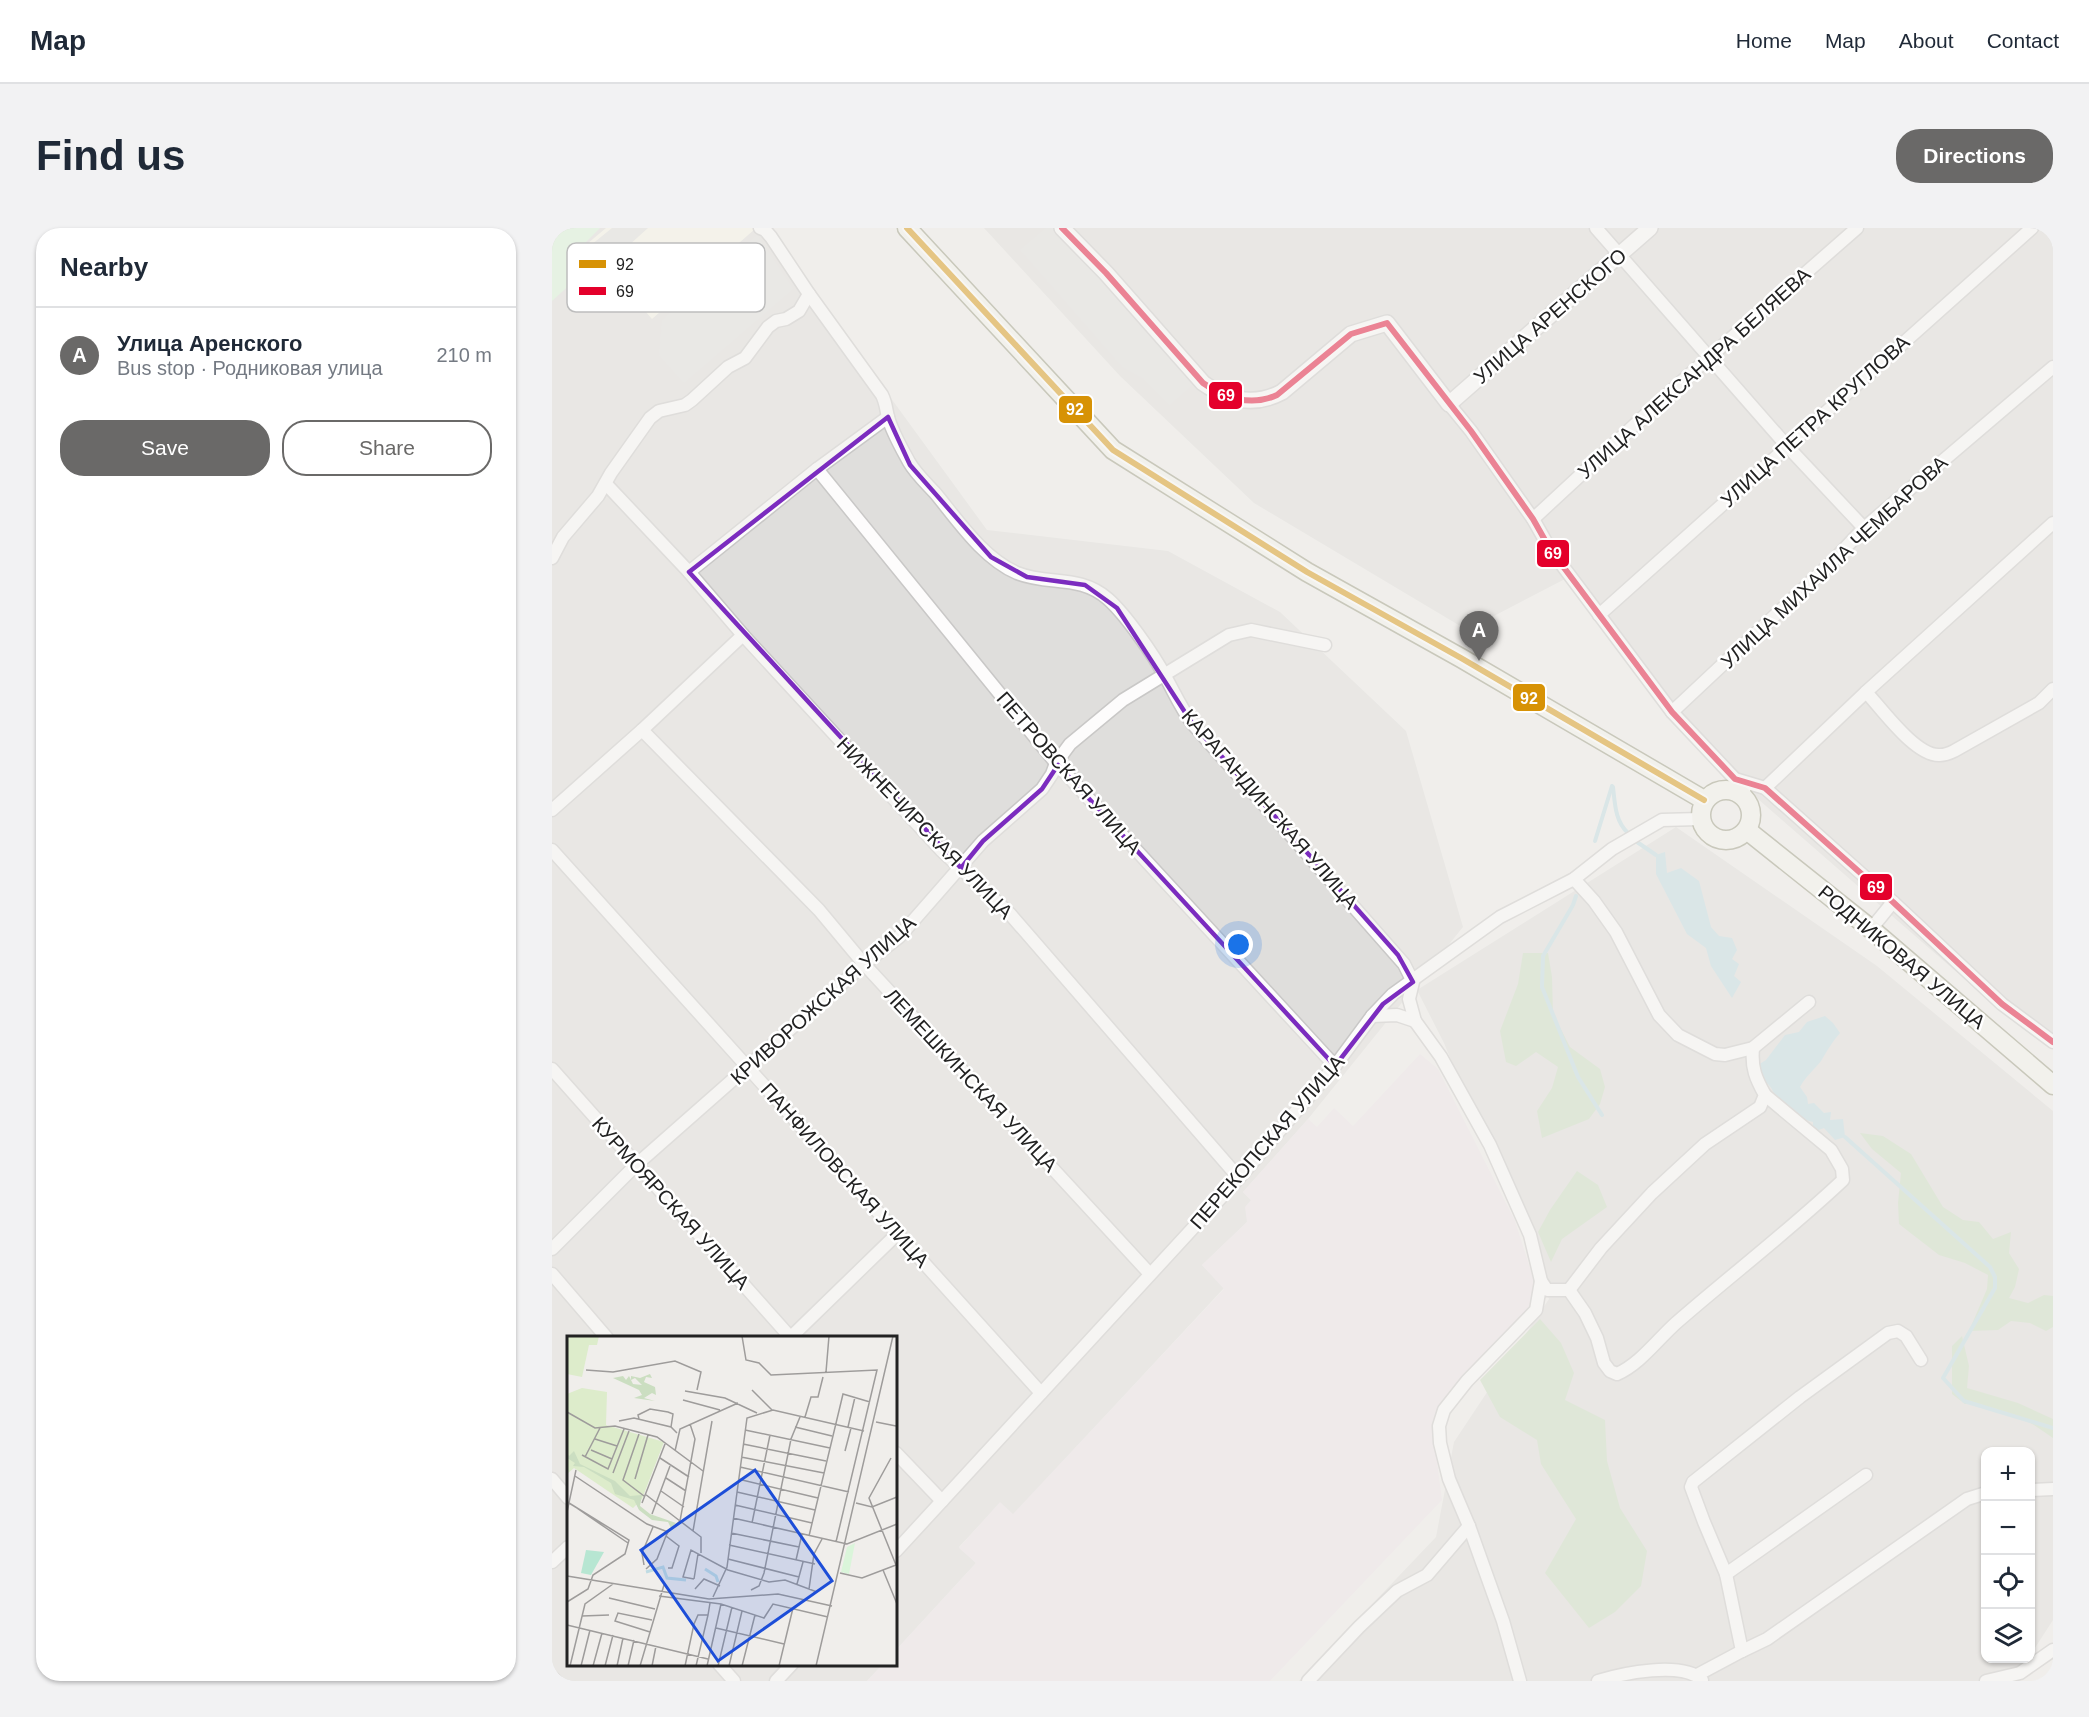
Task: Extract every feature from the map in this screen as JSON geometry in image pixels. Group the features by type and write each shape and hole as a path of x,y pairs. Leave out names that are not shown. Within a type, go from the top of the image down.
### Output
{"main road":[{"path":"907,228 1113,450 1307,572 1471,664 1704,800 1700,819 1710,837 1730,842 1748,831 1752,812 1745,788"},
{"name":"РОДНИКОВАЯ УЛИЦА","path":"1704,800 1722,789 1745,788"},
{"name":"РОДНИКОВАЯ УЛИЦА","path":"1748,831 1871,929 2053,1085"}],"street":[{"name":"КАРАГАНДИНСКАЯ УЛИЦА","path":"760,228 771,237 882,395 888,417 910,465 991,557 1002,565 1027,577 1074,582 1097,591 1117,608 1165,675 1176,700 1192,723 1398,955 1413,982"},
{"path":"1596,228 1618,256 1787,446 1864,528"},
{"name":"УЛИЦА АРЕНСКОГО","path":"1449,404 1650,228"},
{"name":"УЛИЦА АЛЕКСАНДРА БЕЛЯЕВА","path":"1533,519 1857,228"},
{"name":"УЛИЦА ПЕТРА КРУГЛОВА","path":"1599,615 2032,228"},
{"name":"РОДНИКОВАЯ УЛИЦА","path":"1067,230 1203,383 1233,399 1263,400 1277,395 1351,334 1387,323 1471,431 1533,519 1550,549 1672,712 1745,788 1765,788 1893,902 2002,1004 2053,1042"},
{"path":"552,558 563,537 606,484 611,472 650,418 659,411 685,405 692,400 728,367 745,358 768,327 799,311 809,294"},
{"name":"УЛИЦА МИХАИЛА ЧЕМБАРОВА","path":"1672,712 1832,562 1864,528 2053,367"},
{"path":"689,572 817,469 888,417"},
{"name":"ПЕТРОВСКАЯ УЛИЦА","path":"817,469 1056,763 1335,1066"},
{"name":"НИЖНЕЧИРСКАЯ УЛИЦА","path":"606,484 689,572 743,635 941,850 1010,914 1239,1178"},
{"path":"1765,788 2053,524"},
{"name":"КРИВОРОЖСКАЯ УЛИЦА","path":"552,1249 636,1165 864,964 899,937 983,841 1042,789 1056,763 1070,744 1123,700 1230,635 1251,630 1325,645"},
{"path":"552,810 642,730 743,635"},
{"path":"1866,693 1913,743 1928,753 1942,756 2039,703 2053,689"},
{"name":"ЛЕМЕШКИНСКАЯ УЛИЦА","path":"642,730 819,910 864,964 1150,1274"},
{"name":"ПЕРЕКОПСКАЯ УЛИЦА","path":"897,1550 1239,1178 1335,1066 1372,1016 1393,994 1413,982 1500,917 1574,879 1612,849 1662,820 1700,819"},
{"name":"ПАНФИЛОВСКАЯ УЛИЦА","path":"552,850 1041,1393"},
{"path":"1574,879 1594,901 1616,932 1652,1002 1667,1026 1678,1035 1716,1054 1725,1055 1752,1048 1809,1002"},
{"path":"1871,929 1893,902"},
{"path":"1413,982 1409,999 1414,1021 1440,1057 1490,1146 1530,1235 1541,1281 1547,1290 1569,1290"},
{"path":"1372,1016 1397,1015 1414,1021"},
{"path":"1569,1290 1585,1313 1597,1338 1604,1363 1610,1371 1617,1374 1627,1370 1674,1324 1803,1219 1843,1180 1842,1169 1831,1150 1765,1095 1755,1078 1751,1064 1752,1048"},
{"name":"КУРМОЯРСКАЯ УЛИЦА","path":"552,1069 790,1336"},
{"path":"1569,1290 1601,1248 1652,1193 1705,1144 1761,1107 1765,1095"},
{"path":"792,1336 897,1234"},
{"path":"552,1274 606,1336"},
{"path":"1520,1681 1503,1621 1469,1526 1449,1479 1438,1426 1444,1410 1467,1381 1536,1310 1541,1281"},
{"path":"1742,1650 1726,1574 1691,1487 1693,1482 1800,1397 1888,1333 1898,1331 1906,1336 1921,1360"},
{"path":"897,1454 942,1501"},
{"path":"1726,1574 1866,1475"},
{"path":"552,1479 567,1497"},
{"path":"2035,1490 2053,1489"},
{"path":"1598,1681 1617,1675 1666,1669 1700,1678 1742,1650 1767,1639 1967,1499 1981,1495"},
{"path":"1308,1681 1396,1591 1427,1575 1469,1526"},
{"path":"552,1562 567,1548"},
{"path":"1986,1681 2020,1673 2053,1650"},
{"path":"720,1666 734,1681"},
{"path":"776,1681 791,1666"},
{"path":"552,1677 555,1681"}],"highlighted area":[{"path":"888,417 910,465 991,557 1027,577 1085,585 1117,608 1192,723 1398,955 1413,982 1383,1004 1335,1066 1058,765 1042,789 983,841 961,868 689,572"}],"shaded area":[{"path":"557,228 767,228 987,530 1168,551 1280,612 1406,731 1463,927 1308,1119 1243,1192 1251,1200 1247,1222 1202,1265 1224,1288 1013,1515 1000,1503 959,1547 976,1563 897,1649 897,1336 567,1336 567,1666 881,1666 867,1681 552,1681 552,233"},
{"path":"606,228 755,229 739,243 588,243"},
{"path":"612,228 648,228 631,243 593,243"},
{"path":"984,228 2053,228 2053,1049 1992,1003 1735,779 1630,667 1565,579 1467,630 1254,503 1120,376"},
{"path":"1046,228 1059,228 1194,384 1170,405 1144,379 1122,367 1020,250"},
{"path":"757,235 762,243 748,243"},
{"path":"765,247 793,289 684,383 659,355 662,320 671,312 765,312"},
{"path":"646,312 660,312 652,319"},
{"path":"1676,827 1877,966 2053,1111 2053,1620 2035,1648 2035,1447 1981,1447 1981,1663 2025,1663 2013,1681 1299,1681 1436,1537 1454,1442 1549,1299 1444,1043 1417,990"},
{"path":"1420,1054 1438,1069 1515,1221 1536,1287 1536,1300 1526,1313 1450,1390 1437,1410 1433,1431 1442,1500 1270,1681 867,1681 881,1666 897,1666 897,1649 976,1563 959,1548 1000,1502 1013,1514 1224,1289 1202,1265 1247,1222 1245,1207 1251,1200 1243,1192 1308,1119 1317,1127 1334,1108 1353,1126"}],"green space":[{"path":"552,228 600,228 585,243 567,243 567,287 552,301"},
{"path":"1523,953 1548,953 1552,977 1553,1014 1570,1047 1600,1069 1605,1087 1600,1104 1589,1119 1542,1138 1537,1111 1552,1088 1558,1067 1536,1052 1516,1066 1506,1062 1500,1031 1518,984"},
{"path":"1860,1133 1883,1136 1911,1154 1943,1207 1963,1220 1979,1222 1993,1239 2011,1232 2009,1253 2019,1269 2015,1287 2009,1298 2028,1303 2044,1295 2053,1296 2053,1327 2046,1331 2030,1323 2011,1321 1998,1330 1969,1331 1987,1289 1988,1275 1965,1263 1939,1255 1899,1224 1898,1203 1901,1173 1872,1149"},
{"path":"1577,1171 1598,1185 1607,1207 1562,1239 1551,1262 1538,1232"},
{"path":"1540,1319 1561,1343 1574,1373 1565,1400 1605,1420 1607,1461 1620,1508 1647,1551 1641,1586 1615,1612 1589,1628 1545,1573 1576,1519 1541,1464 1537,1440 1500,1417 1480,1380"},
{"path":"1962,1336 1969,1366 1967,1388 2018,1403 2053,1419 2053,1438 2013,1414 1997,1413 1981,1404 1965,1404 1952,1394 1952,1346"}],"water":[{"path":"1665,852 1667,873 1681,868 1699,881 1711,927 1719,936 1732,938 1737,950 1732,959 1739,964 1734,976 1741,982 1732,998 1711,966 1706,948 1687,934 1656,874 1656,855"},
{"path":"1825,1016 1840,1033 1800,1087 1807,1097 1808,1104 1814,1103 1824,1113 1831,1112 1830,1120 1843,1119 1845,1137 1835,1140 1824,1128 1813,1132 1813,1122 1783,1107 1769,1085 1763,1081 1758,1065 1766,1060 1785,1035 1799,1032 1807,1022"}],"waterway":[{"path":"1595,841 1612,786"},
{"path":"1613,787 1618,818 1628,833"},
{"path":"1637,842 1656,855"},
{"path":"1576,896 1543,956 1542,987 1578,1077 1602,1115"},
{"path":"1845,1137 1990,1267 1995,1277 1995,1288 1943,1378 1964,1401 2053,1428"}],"transit line":[{"name":"92","path":"907,228 1113,450 1307,572 1461,658 1704,800"},
{"name":"69","path":"1062,228 1106,273 1203,383 1229,397 1257,400 1277,395 1351,334 1387,323 1471,431 1533,519 1550,549 1672,712 1735,779 1765,788 1893,902 2002,1004 2053,1042"}],"place":[{"name":"Улица Аренского","path":"1479,661"}]}
